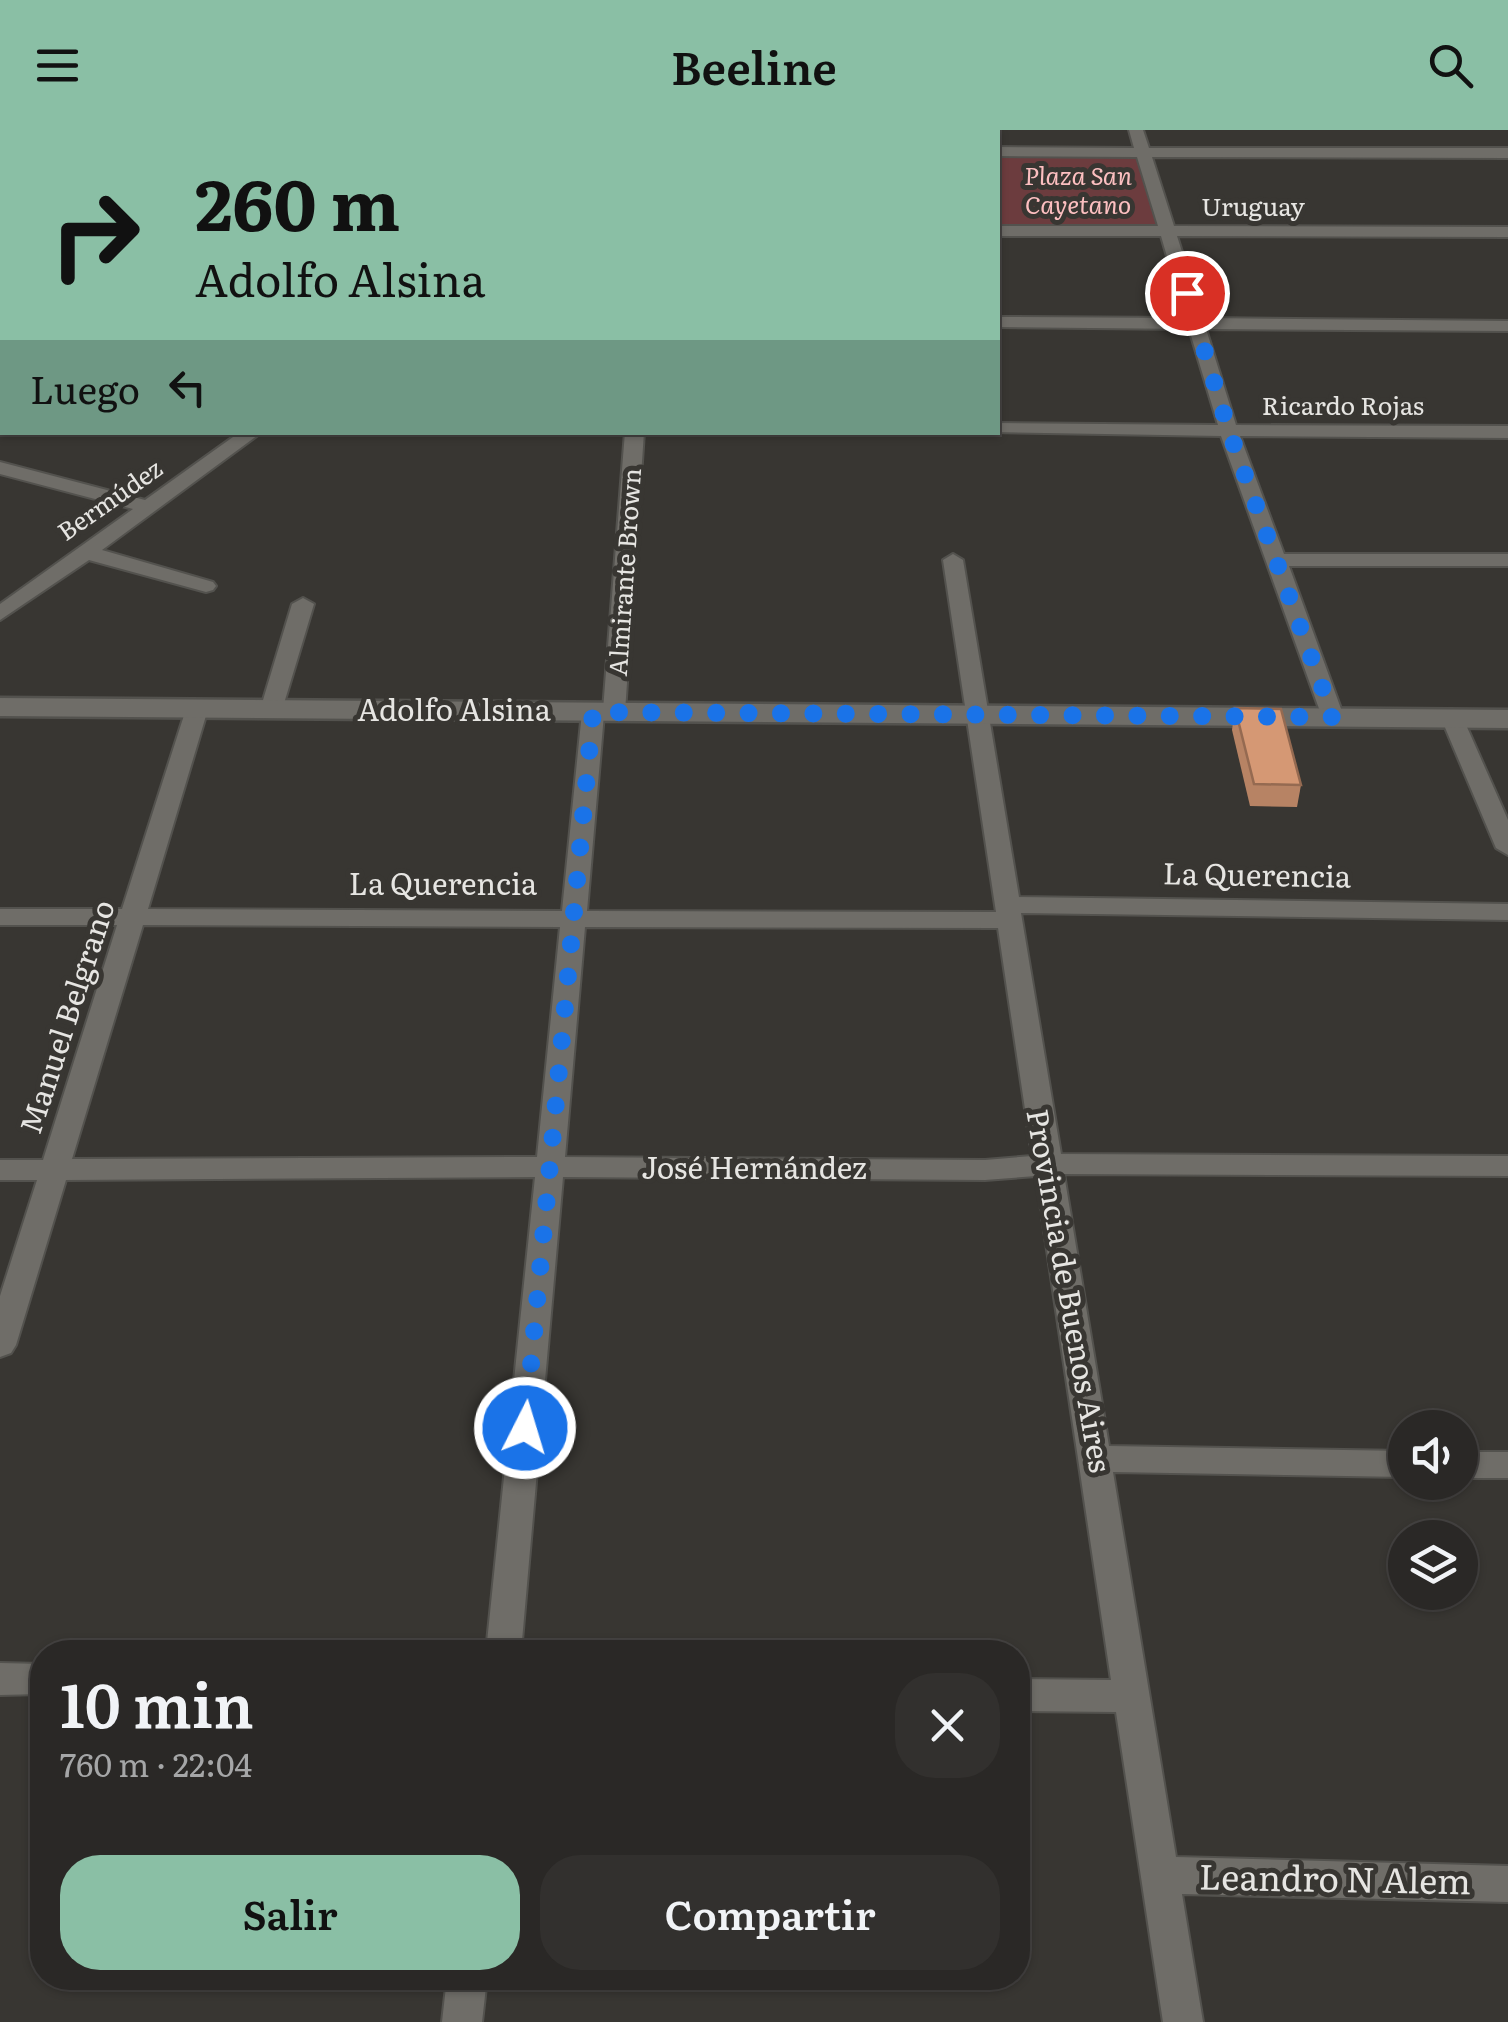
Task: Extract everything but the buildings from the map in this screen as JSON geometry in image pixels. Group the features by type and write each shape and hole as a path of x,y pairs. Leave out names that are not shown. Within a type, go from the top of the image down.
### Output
{"street":[{"path":"1136,130 1229,431 1333,717"},
{"path":"1000,152 1508,153"},
{"name":"Uruguay","path":"1000,231 1508,232"},
{"path":"1000,322 1508,326"},
{"name":"Ricardo Rojas","path":"1000,429 1508,432"},
{"name":"Bermúdez","path":"0,614 249,435"},
{"name":"Almirante Brown","path":"505,1640 573,917 604,712 635,435"},
{"path":"0,468 148,507"},
{"path":"84,552 206,586"},
{"name":"Provincia de Buenos Aires","path":"953,560 974,713 1183,2022"},
{"path":"1276,560 1508,560"},
{"path":"270,710 302,604"},
{"name":"Adolfo Alsina","path":"0,708 1508,718"},
{"name":"Manuel Belgrano","path":"0,1345 198,709"},
{"path":"1452,718 1508,848"},
{"name":"La Querencia","path":"0,917 1508,912"},
{"name":"José Hernández","path":"0,1170 986,1170 1046,1164 1508,1166"},
{"path":"1096,1459 1388,1464"},
{"path":"1478,1464 1508,1465"},
{"path":"0,1678 30,1679"},
{"path":"1030,1694 1132,1696"},
{"name":"Leandro N Alem","path":"1161,1875 1508,1884"},
{"path":"462,2022 466,1990"}],"green space":[{"name":"Plaza San Cayetano","path":"1000,154 1136,154 1158,227 1000,226"}],"route":[{"path":"525,1428 593,712 1333,717 1229,431 1187,293"}]}
